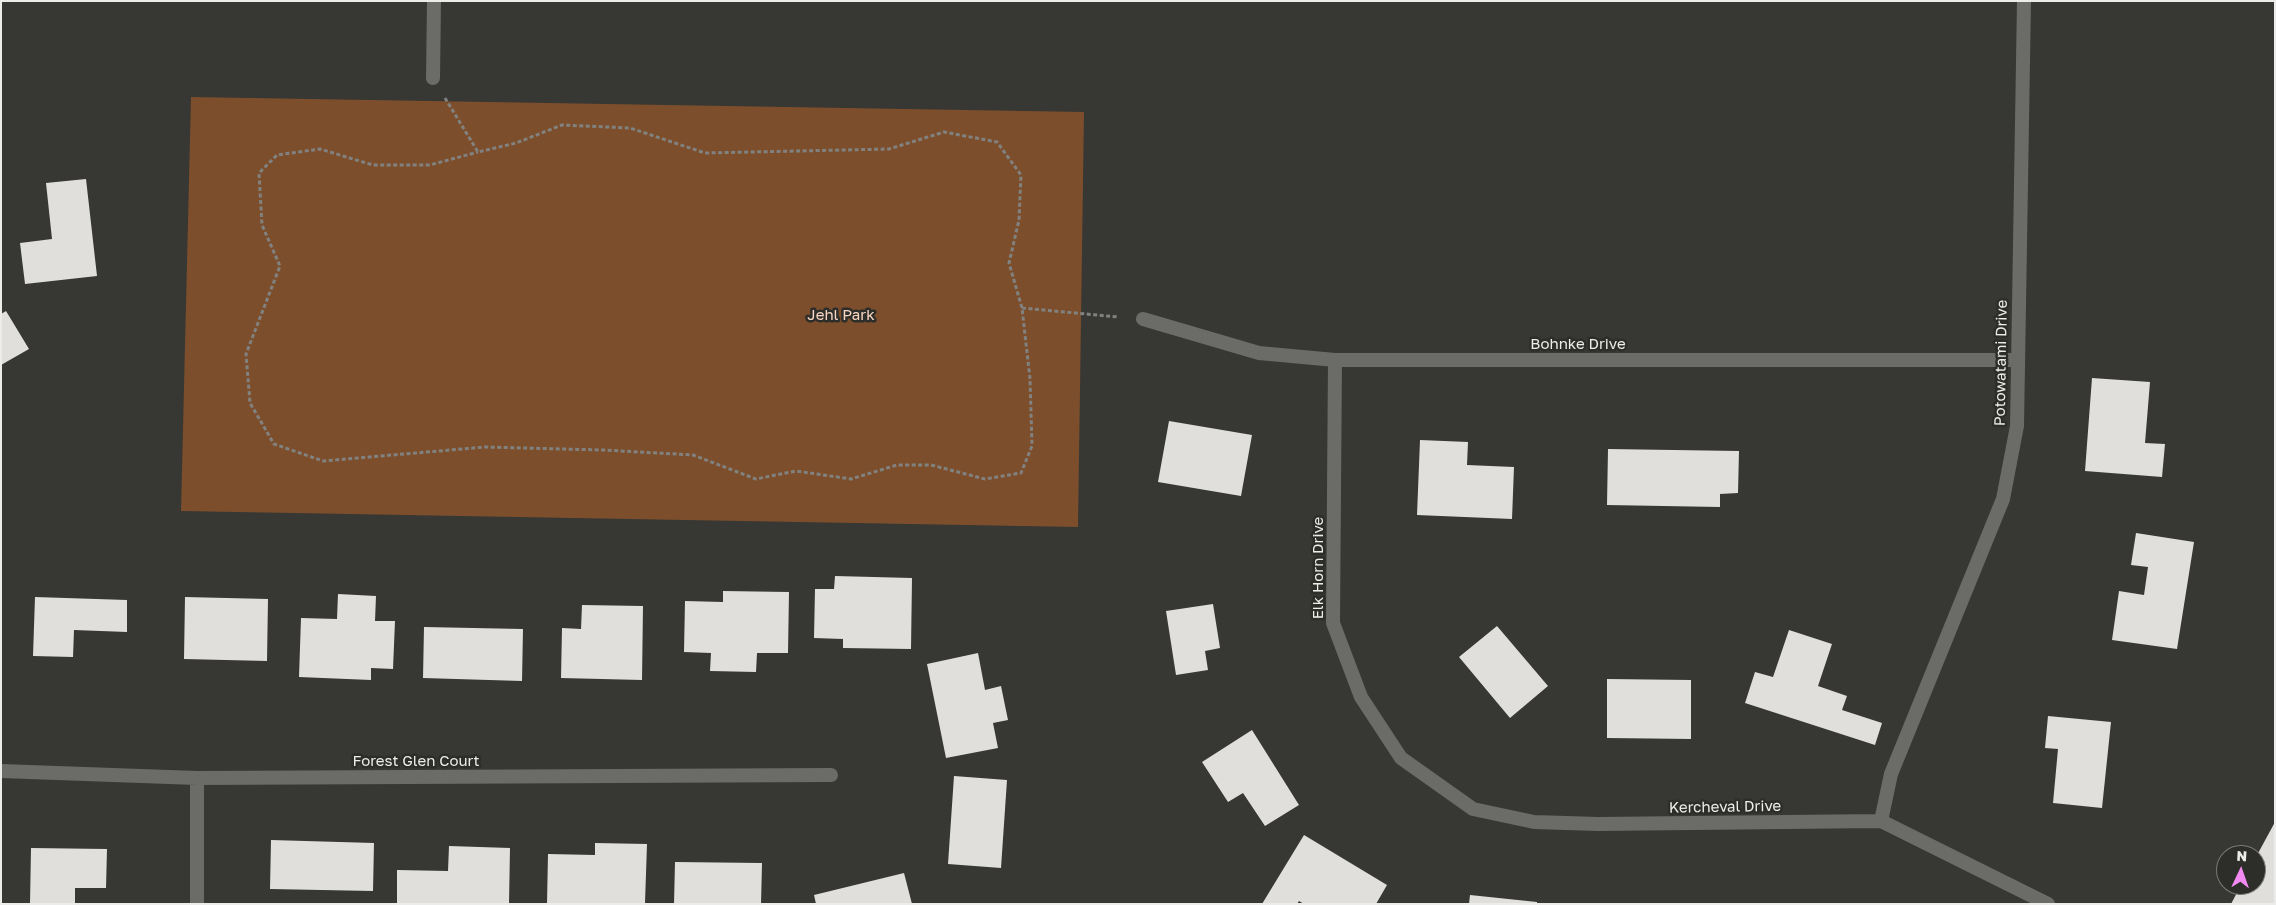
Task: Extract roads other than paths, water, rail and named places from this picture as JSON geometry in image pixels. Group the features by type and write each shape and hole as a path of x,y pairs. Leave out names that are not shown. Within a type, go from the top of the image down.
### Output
{"street":[{"path":"433,78 434,1"},
{"name":"Potowatami Drive","path":"1881,821 1891,774 2003,499 2017,426 2024,1"},
{"name":"Bohnke Drive","path":"1143,320 1259,353 1335,360 2017,360"},
{"name":"Elk Horn Drive","path":"1335,360 1333,624 1361,697 1401,758"},
{"name":"Kercheval Drive","path":"1401,758 1473,809 1534,822 1598,824 1881,821 2048,904"},
{"name":"Forest Glen Court","path":"1,771 197,778 831,775"},
{"path":"197,778 197,904"}],"park label":[{"name":"Jehl Park","path":"841,315"}]}
